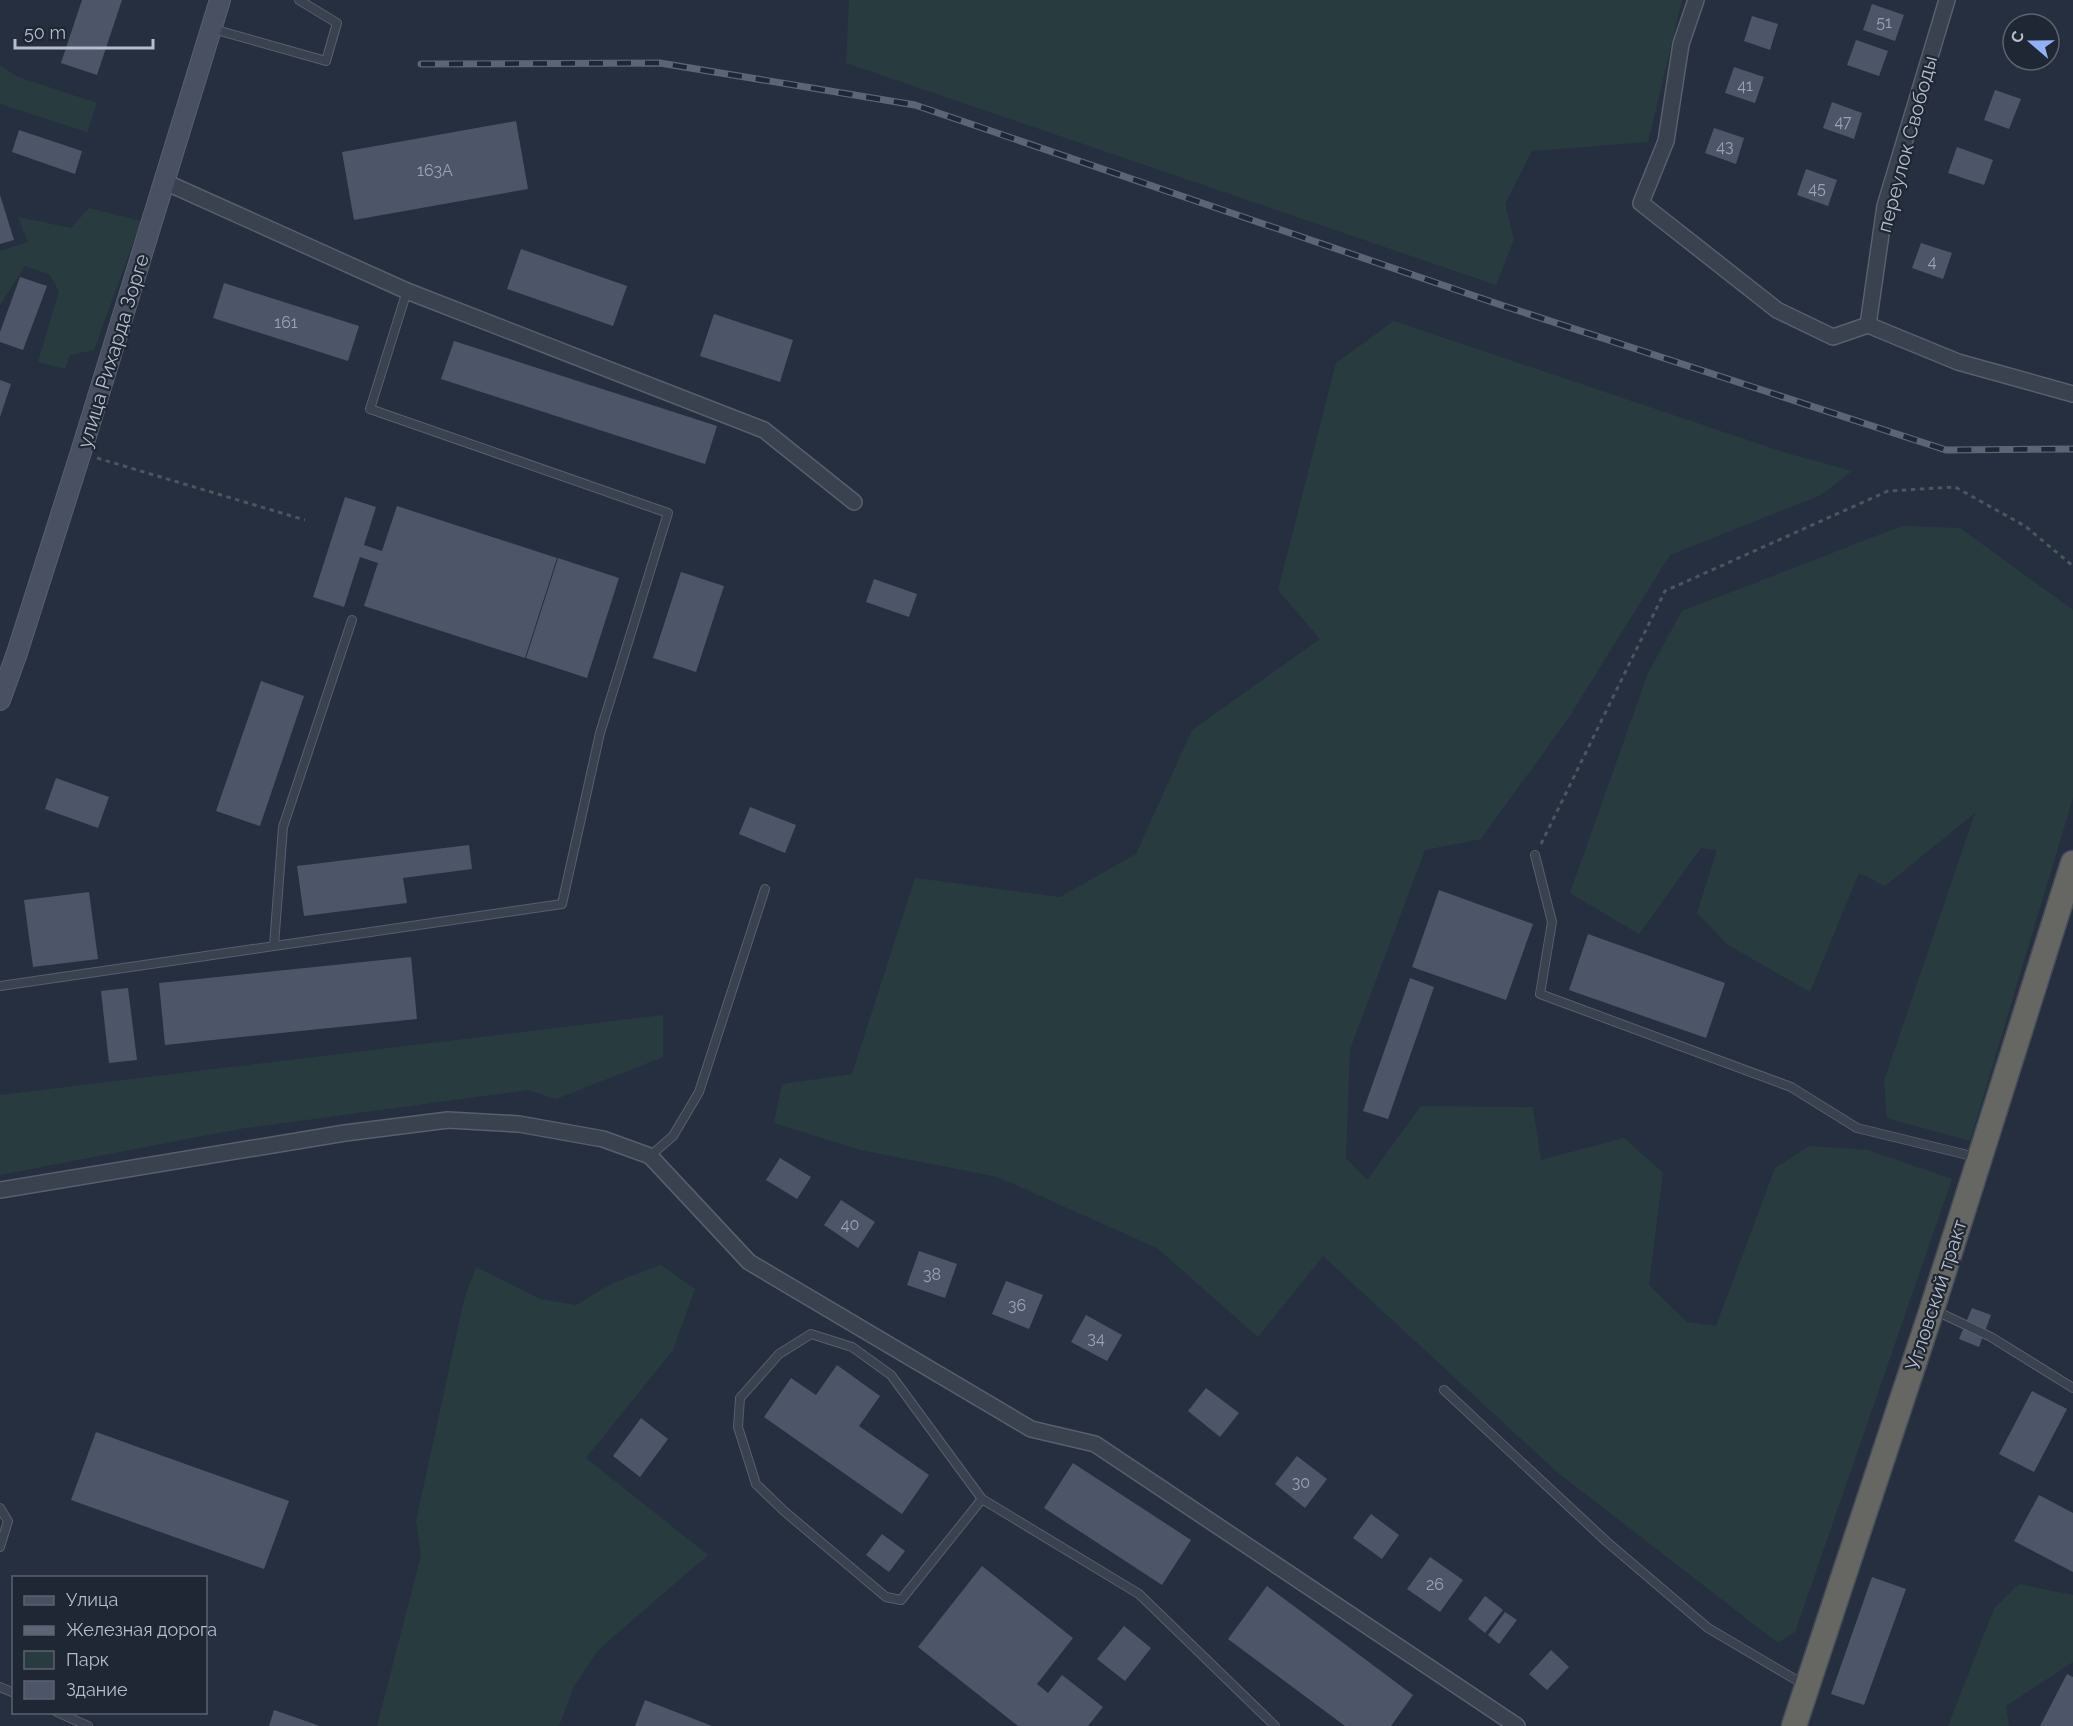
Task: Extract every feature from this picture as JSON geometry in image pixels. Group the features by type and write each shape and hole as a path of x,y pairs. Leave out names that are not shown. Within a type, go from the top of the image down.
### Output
{"highway":[{"name":"Угловский тракт","path":"1794,1726 1932,1310 2073,863"}],"main road":[{"name":"улица Рихарда Зорге","path":"0,700 81,452 220,0"}],"street":[{"path":"1696,0 1681,44 1666,141 1641,203 1777,310 1833,337 1868,325 1958,362 2073,394"},
{"name":"переулок Свободы","path":"1868,325 1885,206 1947,0"},
{"path":"165,182 407,291 764,430 854,502"},
{"path":"0,1190 334,1135 448,1120 519,1124 603,1139 650,1156 749,1262 1030,1429 1095,1444 1517,1726"}],"lane":[{"path":"212,28 326,62 338,24 299,0"},
{"path":"0,986 562,904 600,733 668,513 370,409 407,291"},
{"path":"274,945 283,827 352,620"},
{"path":"1535,855 1552,922 1540,994 1791,1087 1857,1128 1980,1158"},
{"path":"650,1156 673,1136 699,1092 765,889"},
{"path":"1932,1310 1991,1337 2073,1388"},
{"path":"982,1499 901,1600 886,1597 784,1511 756,1484 738,1427 741,1398 779,1354 811,1334 852,1347 891,1375 982,1499 1139,1594 1275,1726"},
{"path":"1444,1390 1607,1542 1708,1628 1807,1686"},
{"path":"0,1508 8,1521 0,1547"},
{"path":"59,1714 88,1726"}],"path":[{"path":"81,452 305,520"},
{"path":"1535,855 1665,591 1888,491 1955,486 2025,526 2073,566"}],"green space":[{"path":"849,0 1682,0 1648,142 1532,151 1505,204 1514,239 1496,285 846,63"},
{"path":"0,66 18,77 97,103 87,132 0,104"},
{"path":"89,208 141,221 94,350 70,355 65,369 38,362 59,291 49,274 25,266 0,305 0,251 28,242 18,217 71,228"},
{"path":"1394,321 1786,453 1852,471 1821,495 1670,555 1569,717 1481,839 1425,850 1350,1049 1346,1158 1367,1180 1421,1106 1533,1107 1541,1160 1624,1138 1663,1173 1649,1285 1687,1322 1716,1326 1775,1168 1809,1146 1868,1150 1952,1179 1795,1632 1778,1643 1557,1472 1323,1256 1258,1337 1157,1248 998,1177 860,1150 774,1123 782,1084 852,1074 915,878 1060,897 1136,854 1192,730 1320,639 1278,590 1336,363"},
{"path":"1902,526 1960,528 2073,610 2073,798 1970,1141 1887,1118 1884,1081 1975,813 1885,886 1859,873 1810,992 1728,945 1697,913 1717,850 1701,848 1639,934 1570,893 1648,673 1682,611"},
{"path":"663,1015 663,1057 556,1099 528,1090 239,1129 0,1175 0,1095"},
{"path":"661,1265 695,1289 673,1350 586,1458 708,1555 598,1650 574,1686 559,1726 377,1726 421,1555 416,1521 464,1300 476,1267 540,1299 576,1305 613,1283"},
{"path":"2019,1584 2073,1595 2073,1662 2006,1706 2009,1726 1948,1726 1994,1609"}],"building":[{"path":"82,0 122,0 97,75 61,63"},
{"path":"1872,4 1904,15 1895,41 1863,30"},
{"path":"1752,16 1778,24 1770,50 1744,41"},
{"path":"1856,40 1888,51 1879,76 1847,65"},
{"path":"1734,67 1764,77 1755,103 1725,93"},
{"path":"1995,90 2021,99 2009,129 1984,120"},
{"path":"1832,102 1862,113 1854,139 1823,128"},
{"path":"516,121 528,189 354,220 342,152"},
{"path":"1714,128 1744,138 1736,164 1705,153"},
{"path":"19,130 82,151 75,174 12,152"},
{"path":"1957,147 1993,160 1984,185 1948,173"},
{"path":"1806,169 1837,180 1828,206 1797,195"},
{"path":"0,195 14,240 0,244"},
{"path":"1921,243 1952,253 1943,279 1912,268"},
{"path":"521,249 627,286 613,326 507,289"},
{"path":"20,277 47,286 23,350 0,342 0,332"},
{"path":"224,283 359,326 348,361 213,318"},
{"path":"714,314 793,340 780,382 700,356"},
{"path":"454,341 717,426 705,464 441,379"},
{"path":"0,380 11,384 0,417"},
{"path":"345,497 376,507 364,545 382,551 397,506 557,558 525,658 364,606 378,563 360,557 344,607 313,597"},
{"path":"558,558 619,578 587,678 526,658"},
{"path":"681,572 724,586 696,672 653,658"},
{"path":"874,579 917,594 909,617 866,602"},
{"path":"261,681 304,696 260,826 216,811"},
{"path":"56,778 109,797 98,828 45,809"},
{"path":"750,807 796,825 785,853 739,834"},
{"path":"469,845 472,869 403,878 407,903 304,916 297,866"},
{"path":"1439,890 1533,924 1506,1000 1412,967"},
{"path":"89,892 98,959 33,967 24,900"},
{"path":"1588,934 1725,983 1706,1038 1569,990"},
{"path":"411,957 417,1019 165,1045 159,983"},
{"path":"1410,978 1434,987 1388,1119 1363,1111"},
{"path":"128,988 137,1060 109,1063 101,991"},
{"path":"780,1158 811,1177 797,1199 766,1180"},
{"path":"841,1200 875,1222 858,1248 824,1225"},
{"path":"919,1251 957,1264 945,1298 907,1285"},
{"path":"1006,1281 1043,1295 1029,1329 992,1314"},
{"path":"1972,1308 1991,1315 1979,1347 1959,1339"},
{"path":"1086,1315 1122,1335 1107,1361 1071,1342"},
{"path":"837,1365 880,1396 859,1426 929,1475 902,1514 764,1417 791,1378 816,1395"},
{"path":"1206,1388 1239,1413 1220,1437 1188,1411"},
{"path":"2032,1391 2067,1409 2034,1472 1999,1454"},
{"path":"641,1418 668,1439 640,1477 613,1456"},
{"path":"96,1432 289,1501 264,1569 71,1500"},
{"path":"1297,1456 1327,1479 1305,1508 1275,1484"},
{"path":"1073,1463 1191,1540 1162,1585 1044,1508"},
{"path":"2039,1495 2073,1513 2073,1572 2014,1541"},
{"path":"1371,1514 1399,1535 1382,1559 1353,1538"},
{"path":"882,1534 905,1551 889,1572 866,1555"},
{"path":"1430,1557 1463,1580 1440,1612 1407,1589"},
{"path":"982,1566 1073,1638 1037,1684 1048,1693 1062,1675 1103,1707 1088,1726 1018,1726 918,1647"},
{"path":"1872,1577 1906,1589 1864,1705 1831,1694"},
{"path":"1267,1586 1413,1695 1391,1726 1345,1726 1228,1639"},
{"path":"1485,1596 1503,1610 1485,1633 1468,1619"},
{"path":"1505,1612 1517,1620 1499,1644 1488,1635"},
{"path":"1124,1626 1151,1648 1125,1681 1097,1659"},
{"path":"1551,1650 1569,1667 1547,1690 1529,1674"},
{"path":"2067,1674 2073,1677 2073,1726 2040,1726"},
{"path":"645,1700 712,1726 635,1726"},
{"path":"274,1710 320,1726 269,1726"}],"railway":[{"path":"421,64 660,63 915,105 1501,305 1946,450 2073,449"}]}
